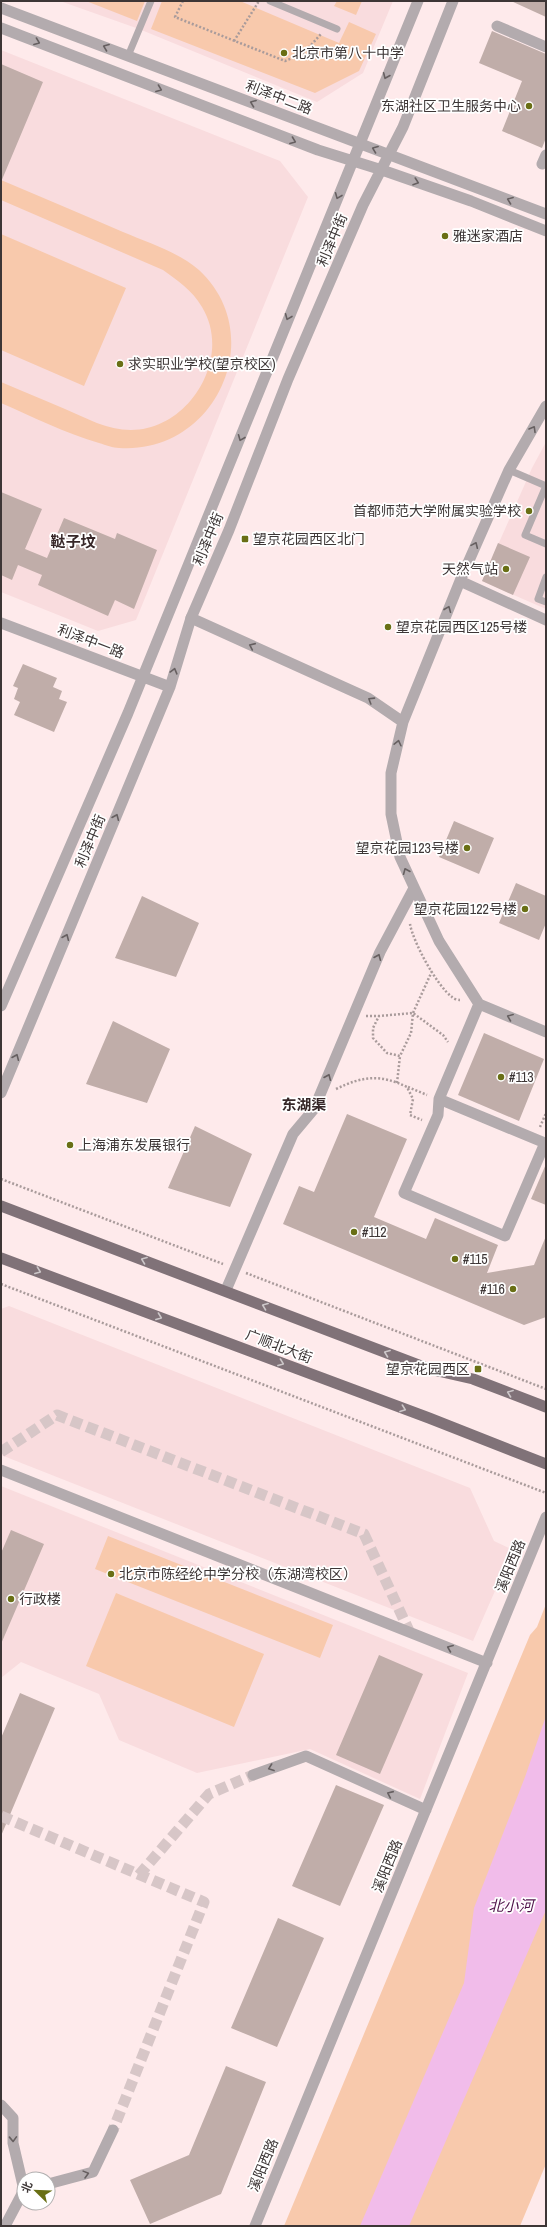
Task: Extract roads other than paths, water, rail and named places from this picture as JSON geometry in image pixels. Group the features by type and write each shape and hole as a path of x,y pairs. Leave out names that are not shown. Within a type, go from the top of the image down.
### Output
{"main road":[{"path":"1,1206 226,1290 429,1369 473,1379 546,1407"},
{"name":"广顺北大街","path":"1,1258 429,1418 546,1464"}],"street":[{"name":"利泽中街","path":"1,1006 142,677 418,1"},
{"name":"利泽中街","path":"1,1093 170,688 191,618 229,530 288,379 363,205 390,154 453,1"},
{"name":"利泽中二路","path":"1,8 546,214"},
{"path":"497,26 546,47"},
{"path":"1,28 318,150 382,170 546,231"},
{"path":"546,406 508,470 460,581 403,722 391,772 391,814 400,857 439,941 479,1005 546,1032"},
{"path":"460,581 546,620"},
{"path":"191,618 368,698 403,722"},
{"name":"利泽中一路","path":"1,623 170,688"},
{"path":"226,1290 294,1134 314,1108 380,952 414,888"},
{"path":"439,1099 545,1143 505,1236 404,1193 438,1115 439,1099 479,1005"},
{"path":"1,1470 487,1663"},
{"name":"溪阳西路","path":"255,2226 546,1517"},
{"path":"253,1775 306,1756 426,1810"},
{"path":"1,2105 13,2118 13,2143 20,2171"},
{"path":"56,2182 93,2172 113,2130"},
{"path":"5,2226 16,2205"}],"lane":[{"path":"128,56 151,1"},
{"path":"270,1 337,29"},
{"path":"508,470 546,486 525,535 546,544"},
{"path":"546,578 538,599 546,602"}],"water":[{"name":"北小河","path":"546,1716 546,1910 409,2226 360,2226 464,1983 474,1908 525,1777"}],"tunnel":[{"path":"1,1452 57,1415 364,1534 410,1633"},
{"path":"139,1875 209,1794 253,1775"},
{"path":"1,1816 204,1902 113,2130"}],"place":[{"name":"北京市第八十中学","path":"284,53"},
{"name":"东湖社区卫生服务中心","path":"529,106"},
{"name":"雅迷家酒店","path":"445,236"},
{"name":"求实职业学校(望京校区)","path":"120,364"},
{"name":"首都师范大学附属实验学校","path":"529,511"},
{"name":"望京花园西区北门","path":"245,539"},
{"name":"天然气站","path":"506,569"},
{"name":"望京花园西区125号楼","path":"388,627"},
{"name":"望京花园123号楼","path":"467,848"},
{"name":"望京花园122号楼","path":"525,909"},
{"name":"#113","path":"501,1077"},
{"name":"上海浦东发展银行","path":"70,1145"},
{"name":"#112","path":"354,1232"},
{"name":"#115","path":"455,1259"},
{"name":"#116","path":"513,1289"},
{"name":"望京花园西区","path":"478,1369"},
{"name":"北京市陈经纶中学分校（东湖湾校区）","path":"111,1574"},
{"name":"行政楼","path":"11,1599"}],"district":[{"name":"鞑子坟","path":"73,541"},
{"name":"东湖渠","path":"304,1104"}]}
